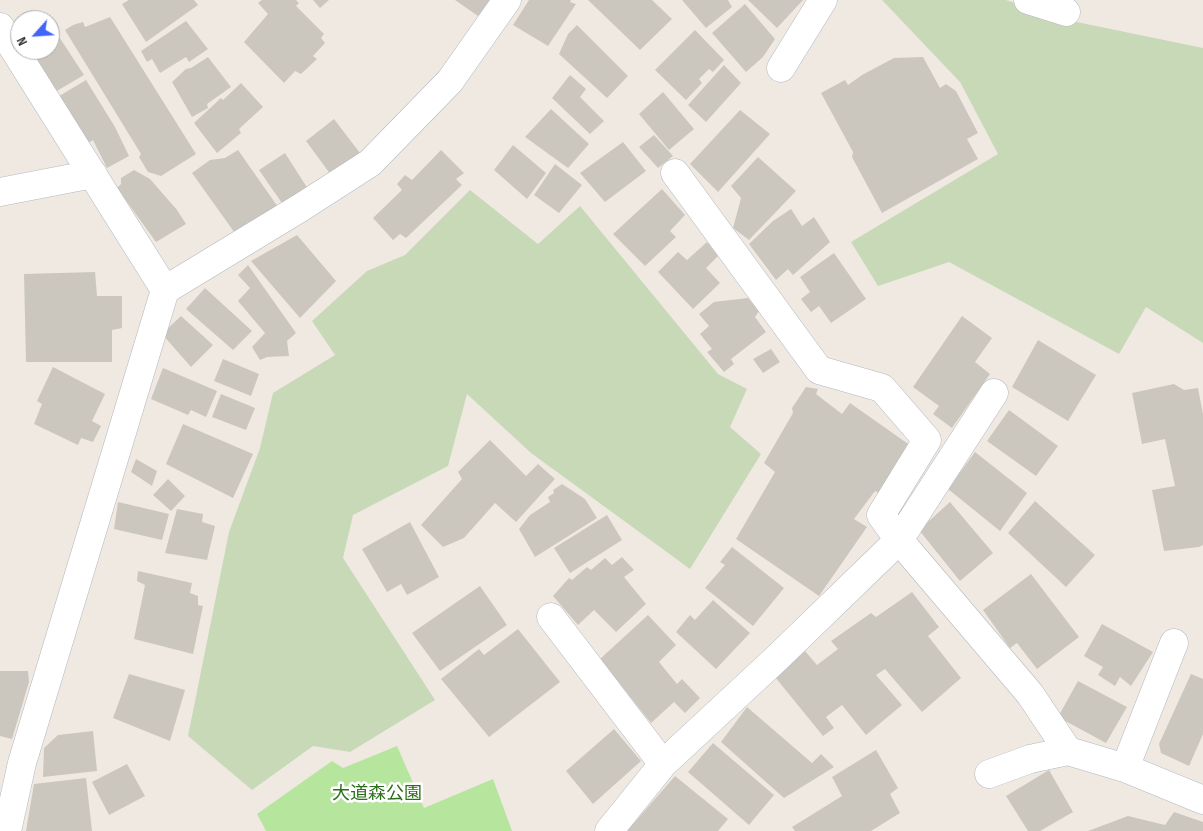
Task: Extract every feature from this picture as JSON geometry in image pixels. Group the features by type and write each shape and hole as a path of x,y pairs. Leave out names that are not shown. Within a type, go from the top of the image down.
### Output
{"street":[{"path":"7,831 11,764 165,290 370,163 450,81 507,0"},
{"path":"782,68 823,0"},
{"path":"1028,0 1066,12"},
{"path":"0,27 165,290"},
{"path":"675,173 819,370 882,388 927,440 880,515 1030,694 1068,751"},
{"path":"0,192 93,174"},
{"path":"609,831 663,764 777,658 899,540 994,393"},
{"path":"551,616 663,764"},
{"path":"1125,768 1174,643"},
{"path":"989,774 1030,759 1068,751 1125,768 1203,800"}],"green space":[{"path":"882,0 1006,0 1062,19 1203,48 1203,343 1146,307 1119,354 949,262 878,286 851,242 998,154 960,82"},
{"path":"470,190 538,244 580,206 718,374 747,389 730,427 761,454 690,569 531,453 467,394 448,466 353,515 343,558 435,700 350,752 313,746 252,790 188,736 229,532 260,448 273,393 335,355 312,321 367,271 405,255"},
{"name":"大道森公園","path":"397,746 424,808 493,779 512,831 266,831 257,814 332,761 343,768"}],"building":[{"path":"129,0 194,0 198,5 146,42 122,4"},
{"path":"262,0 296,0 299,3 296,6 324,34 321,38 325,43 313,56 317,59 301,74 295,71 284,83 244,42 268,14 258,3"},
{"path":"313,0 329,0 320,8"},
{"path":"455,0 490,0 478,16"},
{"path":"529,0 571,0 570,2 576,4 548,46 513,25"},
{"path":"588,0 652,0 672,19 640,50"},
{"path":"682,0 728,0 732,7 706,28"},
{"path":"748,0 803,0 777,28"},
{"path":"745,4 775,39 763,57 746,72 712,33"},
{"path":"110,17 196,154 161,176 148,172 139,157 141,154 65,30 83,22 85,27"},
{"path":"186,21 208,49 189,62 186,57 160,73 152,59 147,62 141,51"},
{"path":"577,25 628,76 607,98 559,54 568,34"},
{"path":"695,30 724,60 713,72 709,69 699,79 702,83 686,100 655,70"},
{"path":"60,38 84,75 55,92 33,60 60,60"},
{"path":"208,57 231,87 207,104 208,108 192,117 172,82 186,69 191,68"},
{"path":"923,57 940,88 946,84 956,91 978,133 967,139 978,159 882,213 852,157 853,152 821,93 845,80 848,85 862,75 894,58"},
{"path":"724,65 741,83 706,122 688,105"},
{"path":"570,75 586,89 580,97 604,121 590,134 552,98"},
{"path":"86,80 115,127 129,156 107,168 93,140 88,143 78,125 74,125 56,98"},
{"path":"241,83 263,107 239,129 241,133 217,153 194,123 221,98 223,100"},
{"path":"663,92 694,129 669,150 639,114"},
{"path":"551,109 589,144 568,168 525,137"},
{"path":"740,110 770,134 718,192 690,164"},
{"path":"334,119 360,153 331,175 306,141"},
{"path":"654,135 673,156 658,168 639,147"},
{"path":"623,142 646,171 605,202 580,173"},
{"path":"513,145 546,173 527,199 494,170"},
{"path":"238,150 278,207 237,236 192,173 210,160 225,158"},
{"path":"441,150 464,173 456,179 462,185 406,238 400,234 393,240 373,218 402,190 397,184 405,175 412,180"},
{"path":"285,153 308,189 284,206 259,170"},
{"path":"758,157 796,191 749,240 733,228 741,198 731,186"},
{"path":"555,164 582,185 559,213 534,195"},
{"path":"134,170 150,179 177,210 186,224 156,242 117,188 121,184 121,178"},
{"path":"662,189 685,215 670,231 676,237 645,266 613,234"},
{"path":"791,209 802,226 814,217 830,242 793,275 788,269 776,280 749,244 773,221"},
{"path":"297,235 336,281 300,318 251,261"},
{"path":"707,242 718,256 706,268 720,283 693,309 658,272 678,252 687,260"},
{"path":"834,253 866,299 831,323 819,306 811,312 801,299 810,292 800,277"},
{"path":"248,265 296,333 287,341 289,356 267,357 260,360 252,347 265,333 238,301 250,288 238,275"},
{"path":"95,272 97,296 122,296 122,328 112,330 112,362 26,362 24,274"},
{"path":"205,288 252,331 233,350 186,309"},
{"path":"748,298 759,311 755,317 766,332 731,359 734,364 724,372 707,352 712,349 700,334 709,326 699,314 714,302"},
{"path":"181,316 213,345 191,367 162,334"},
{"path":"962,316 992,338 975,362 990,374 952,428 933,414 939,406 913,387"},
{"path":"1038,340 1096,375 1068,421 1012,387"},
{"path":"771,349 780,362 763,373 753,359"},
{"path":"223,359 259,374 251,396 214,381"},
{"path":"53,367 105,394 92,421 101,426 93,442 81,438 78,445 34,424 42,404 37,401"},
{"path":"163,368 217,391 206,417 191,410 188,415 151,399"},
{"path":"1174,384 1184,390 1198,388 1203,414 1203,545 1164,551 1152,490 1175,486 1165,439 1142,444 1132,393"},
{"path":"806,387 818,389 816,394 842,414 850,403 911,446 881,494 875,491 854,519 867,527 819,596 736,539 775,472 764,463 793,413 792,408"},
{"path":"221,394 255,408 246,430 212,417"},
{"path":"1009,410 1058,446 1036,476 987,441"},
{"path":"183,424 253,454 233,498 166,464"},
{"path":"490,440 526,476 538,464 555,479 516,522 495,503 464,538 443,547 421,525 462,479 458,472"},
{"path":"975,452 1027,493 1000,531 948,489"},
{"path":"136,459 157,471 152,486 131,472"},
{"path":"168,479 185,496 171,511 153,495"},
{"path":"562,484 585,499 597,518 535,557 519,529 530,515 550,502 548,497 554,493 553,490"},
{"path":"1035,501 1095,555 1066,587 1008,533"},
{"path":"118,502 169,514 162,540 114,529"},
{"path":"950,502 993,553 960,581 919,530"},
{"path":"177,509 203,514 202,522 215,526 207,560 165,553"},
{"path":"607,515 622,540 570,573 554,548"},
{"path":"410,522 439,577 407,595 401,584 387,592 362,549"},
{"path":"732,547 784,588 753,626 705,588 725,565 720,562"},
{"path":"622,557 634,570 624,577 646,604 616,632 594,610 578,625 553,596 569,578 572,580 587,567 591,570 605,558 612,565"},
{"path":"138,571 192,583 190,593 198,596 198,605 203,606 193,654 134,639 145,585 137,581"},
{"path":"1031,574 1079,637 1037,669 1017,643 1010,648 983,610"},
{"path":"480,586 507,625 440,671 412,633"},
{"path":"912,592 939,627 928,636 961,678 922,712 885,669 876,675 902,705 866,735 842,705 826,717 834,728 823,736 775,677 805,651 817,665 838,649 831,641 871,613 876,617"},
{"path":"713,600 750,633 716,669 676,632 690,615 695,620"},
{"path":"648,615 676,645 659,662 677,684 682,679 700,698 685,713 674,702 651,723 600,659"},
{"path":"1102,624 1153,652 1131,686 1120,677 1115,686 1098,675 1103,667 1084,656"},
{"path":"518,629 560,682 489,737 441,679 479,649 484,655"},
{"path":"0,671 28,671 29,682 12,739 0,736"},
{"path":"129,674 185,690 170,741 113,718"},
{"path":"1191,674 1203,679 1203,734 1189,766 1161,753 1159,744"},
{"path":"1078,681 1127,707 1106,743 1058,717"},
{"path":"747,707 812,763 821,754 834,767 784,798 721,742"},
{"path":"614,729 641,761 593,804 566,771"},
{"path":"93,731 97,771 43,777 44,748 58,735"},
{"path":"713,743 774,795 749,825 688,772"},
{"path":"876,750 898,788 890,794 900,813 871,831 795,831 792,827 842,796 832,777"},
{"path":"127,764 145,796 109,815 92,782"},
{"path":"1049,770 1073,812 1040,831 1028,831 1006,796"},
{"path":"675,776 728,819 718,831 627,831"},
{"path":"86,778 92,831 26,831 34,784"},
{"path":"1174,812 1203,822 1203,831 1088,831 1128,816 1165,825"}]}
